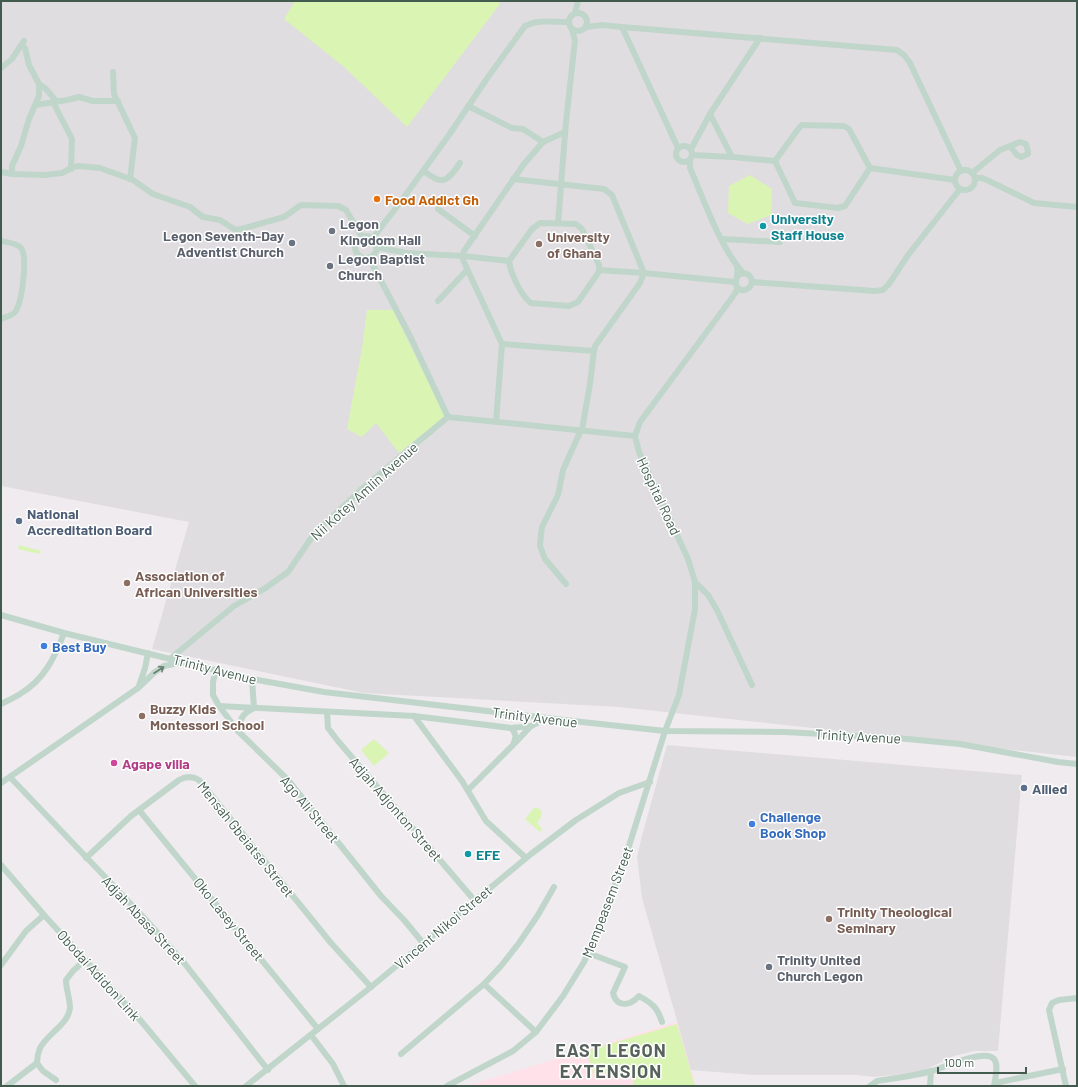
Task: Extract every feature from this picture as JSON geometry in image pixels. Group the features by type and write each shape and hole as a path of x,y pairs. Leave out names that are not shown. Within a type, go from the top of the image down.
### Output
{"street":[{"path":"578,3 578,13"},
{"path":"568,22 571,15 578,13 586,18 586,24"},
{"path":"372,239 424,171 525,26 531,22 540,21 568,22 576,30"},
{"path":"558,223 574,40 576,30 586,24 897,50 904,55 910,63 961,171"},
{"path":"622,26 674,139 680,147"},
{"path":"689,157 710,114 760,38"},
{"path":"1,68 12,59 24,41"},
{"path":"26,48 29,65 39,84 46,89 55,101 72,139 71,168"},
{"path":"112,72 112,89 128,127 135,138 130,179"},
{"path":"12,174 12,166 39,96 39,84"},
{"path":"36,105 67,100 79,96 93,101 118,101"},
{"path":"468,106 512,128 523,129 543,142"},
{"path":"710,114 732,157"},
{"path":"775,161 802,125 844,126 849,129 870,168"},
{"path":"496,422 502,344 467,270 463,256 464,251 524,164 543,142 565,132"},
{"path":"973,176 1000,150 1010,146"},
{"path":"680,147 676,152 676,158 678,160 689,157 732,157 775,161"},
{"path":"599,270 644,273 738,284 745,290 750,288 752,282 750,276 743,273 737,266 713,222 690,168 688,147 680,147"},
{"path":"775,161 795,203 838,208 845,206 870,168"},
{"path":"424,171 437,179 444,180 449,178 460,163"},
{"path":"1,172 12,174 59,174 79,166 96,167 130,179 153,194 190,207 203,217 220,220 238,230 284,217 301,205 342,207 346,210 362,237"},
{"path":"870,168 955,180"},
{"path":"973,176 974,184 971,189 965,191 956,185 955,180 957,174 961,171 967,170 973,176 989,181 1034,203 1077,207"},
{"path":"513,179 561,183 604,189 609,192 612,195 644,273 640,283 595,346 582,430 563,470 558,495 542,527 540,546 545,559 566,584"},
{"path":"752,282 875,291 883,290 889,284 908,255 960,189"},
{"path":"438,209 474,236"},
{"path":"540,223 576,224 582,229 599,265 599,270 578,302 574,305 536,304 531,303 526,299 511,271 508,261 536,225 540,223"},
{"path":"369,258 374,254 376,244 369,237 362,237 355,244 356,251 360,256 369,258 410,336 448,417 635,436 636,429 644,416 734,295 743,273"},
{"path":"722,239 780,242"},
{"path":"1,241 17,245 24,256 21,298 16,311 13,314 1,319"},
{"path":"376,247 407,253 463,256 508,261"},
{"path":"737,266 738,284"},
{"path":"438,301 467,270"},
{"path":"502,344 594,351"},
{"name":"Nii Kotey Amlin Avenue","path":"171,658 238,603 264,589 288,572 314,534 363,488 448,417"},
{"name":"Hospital Road","path":"635,436 639,452 688,559 695,582 695,609 691,637 679,695 665,731"},
{"path":"695,582 708,595 717,610 752,685"},
{"name":"Trinity Avenue","path":"1,615 64,633 185,661 252,679 324,692 665,731 785,732 897,738 960,744 1077,766"},
{"path":"1,704 21,694 40,678 50,665 64,633"},
{"path":"138,688 145,668 148,653"},
{"path":"1,783 138,688 155,672 164,666 185,661"},
{"name":"Ago Ali Street","path":"216,670 213,682 214,695 219,706 238,730 288,780 381,896 423,943"},
{"path":"252,679 254,708"},
{"path":"219,706 414,716 513,730 531,726 547,718"},
{"path":"238,730 244,713 254,708"},
{"name":"Adjah Adjonton Street","path":"327,712 328,728 338,741 474,900"},
{"path":"414,716 468,790 486,821 526,858"},
{"path":"468,790 531,726"},
{"path":"513,730 516,739 513,745"},
{"name":"Mempeasem Street","path":"447,1086 513,1051 536,1032 563,996 584,962 601,923 624,860 665,731"},
{"name":"Adjah Abasa Street","path":"10,777 146,920 185,964 268,1070"},
{"name":"Mensah Gbeiatse Street","path":"86,858 139,810 184,777 194,777 199,780 331,943 371,987"},
{"name":"Vincent Nikoi Street","path":"246,1086 371,987 526,858 576,820 619,792 650,782"},
{"name":"Oko Lasey Street","path":"139,810 318,1029"},
{"name":"Obodai Adidon Link","path":"1,865 44,915 141,1021 196,1086"},
{"path":"401,1054 484,984 501,966 520,943 554,887"},
{"path":"1,965 26,931 44,915"},
{"path":"588,953 625,967 613,993 614,998 621,1004 628,1005 634,1003 639,996 653,1004 658,1011 662,1022"},
{"path":"56,1080 43,1071 37,1063 38,1052 46,1038 62,1024 67,1015 70,1007 66,980 73,970 85,960"},
{"path":"484,984 536,1032"},
{"path":"1066,1086 1049,1010 1052,1003 1059,1000 1077,998"},
{"path":"311,1035 332,1064 344,1086"},
{"path":"870,1086 877,1081 931,1071 961,1060 984,1056 991,1056 995,1060 995,1085 1063,1069"},
{"path":"7,1086 37,1063"},
{"path":"930,1086 931,1071"}],"shaded area":[{"name":"University of Ghana","path":"1,1 1077,1 1077,757 619,707 364,693 152,649 189,522 1,486"},
{"name":"Trinity Theological Seminary","path":"667,745 1022,775 998,1051 974,1051 954,1056 921,1072 874,1077 857,1075 753,1075 691,1070 642,898 637,857"},
{"path":"676,1022 678,1023 696,1086 467,1086"}],"green space":[{"path":"295,1 498,1 500,4 407,127 344,67 284,19"},
{"path":"750,175 772,189 771,215 748,224 728,213 729,186"},
{"path":"367,310 393,310 445,416 399,453 376,423 362,437 347,429 362,348"},
{"path":"19,545 41,551 40,554 18,549"},
{"path":"374,739 389,753 374,766 361,750"},
{"path":"534,808 538,808 542,812 537,823 542,829 540,832 525,819"},
{"path":"677,1024 695,1086 633,1086 633,1074 606,1073 595,1077 586,1051"}],"place":[{"name":"Food Addict Gh","path":"377,199"},
{"name":"University Staff House","path":"763,226"},
{"name":"Legon Kingdom Hall","path":"332,231"},
{"name":"Legon Seventh-Day Adventist Church","path":"292,243"},
{"name":"University of Ghana","path":"539,244"},
{"name":"Legon Baptist Church","path":"330,266"},
{"name":"National Accreditation Board","path":"19,521"},
{"name":"Association of African Universities","path":"127,583"},
{"name":"Best Buy","path":"44,646"},
{"name":"Buzzy Kids Montessori School","path":"142,716"},
{"name":"Agape villa","path":"114,763"},
{"name":"Allied","path":"1024,788"},
{"name":"Challenge Book Shop","path":"752,824"},
{"name":"EFE","path":"468,854"},
{"name":"Trinity Theological Seminary","path":"829,919"},
{"name":"Trinity United Church Legon","path":"769,967"}],"district":[{"name":"EAST LEGON EXTENSION","path":"611,1060"}]}
